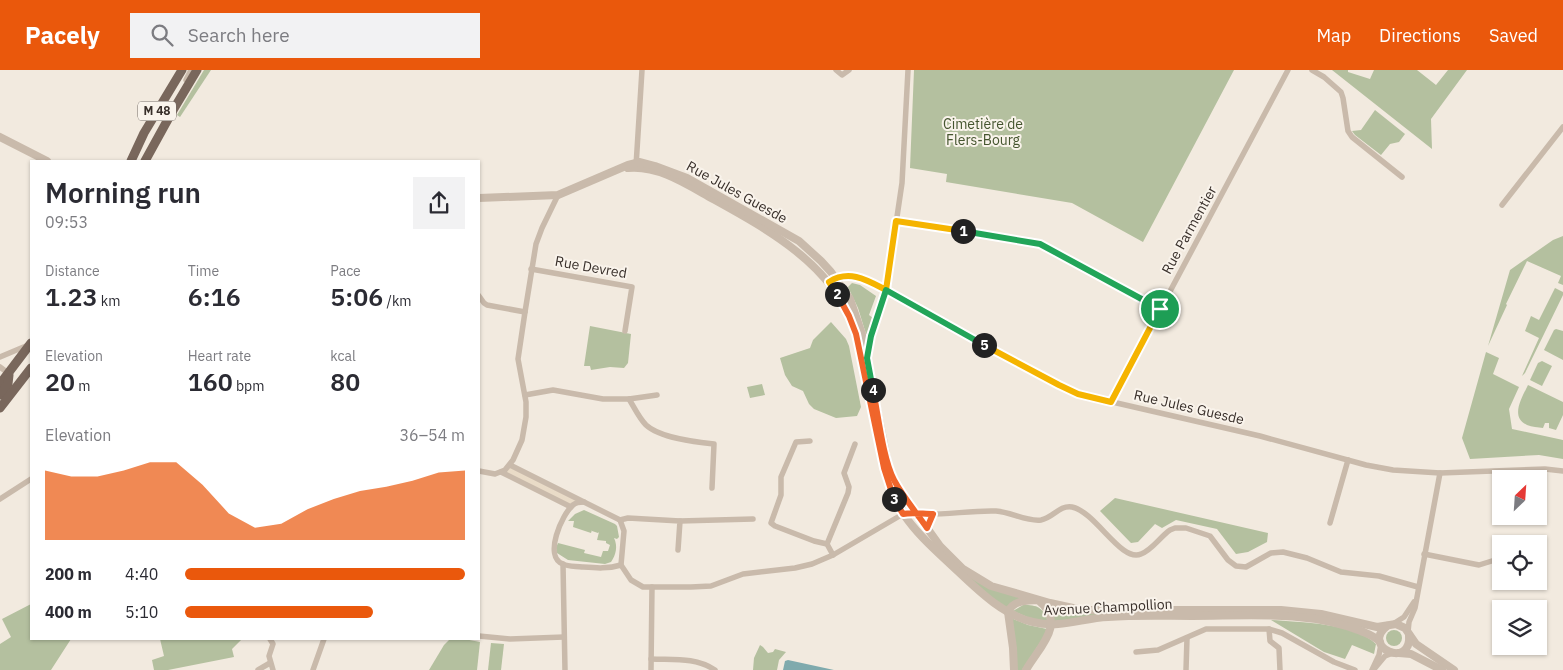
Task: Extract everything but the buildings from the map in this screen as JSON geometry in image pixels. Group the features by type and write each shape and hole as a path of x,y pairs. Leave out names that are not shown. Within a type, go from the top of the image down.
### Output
{"main road":[{"name":"M 48","path":"134,158 144,133 182,70"},
{"name":"M 48","path":"146,160 197,70"},
{"path":"0,395 4,379 30,344"},
{"path":"0,408 30,369"}],"street":[{"path":"172,112 191,70"},
{"path":"636,165 642,70"},
{"path":"836,70 842,74 849,70"},
{"name":"Avenue Champollion","path":"867,358 871,336 886,290 896,221 904,161 908,70"},
{"name":"Rue Parmentier","path":"1111,402 1288,70"},
{"path":"1312,70 1324,77 1341,92 1348,131 1352,137 1402,177"},
{"path":"1502,206 1563,127"},
{"path":"0,137 47,160"},
{"name":"Rue Jules Guesde","path":"480,198 558,195 612,172 636,165 672,177 753,221 832,280 845,276 858,277 886,290 1055,384 1078,394 1260,436 1393,470 1440,473 1545,469 1563,471"},
{"path":"480,471 495,474 510,465 523,436 526,417 525,395 518,359 531,270 540,233 558,195"},
{"path":"896,221 1040,244 1160,309"},
{"name":"Rue Devred","path":"531,270 632,287 625,331"},
{"name":"Avenue Champollion","path":"832,280 846,291 855,310 862,334 889,469 893,479 916,514 948,555 978,579 1002,590 1068,608 1095,610 1281,610 1320,614 1377,627 1390,624"},
{"name":"Avenue Champollion","path":"832,280 856,334 884,468 894,498 903,514 928,544 993,602 1008,612 1031,622 1051,625 1073,624 1110,617 1278,616 1340,624 1373,636 1380,643"},
{"path":"480,297 487,305 525,312"},
{"path":"0,357 30,344"},
{"path":"0,367 4,379 20,384"},
{"path":"525,395 553,390 598,399 628,399 657,395"},
{"path":"628,399 644,422 654,431 696,442 714,444 712,488"},
{"path":"810,441 796,442 781,477 782,495 772,523 775,526 814,541 827,544 833,555"},
{"path":"827,544 848,493 849,487 844,473 855,444"},
{"path":"1330,523 1348,460"},
{"path":"510,465 620,520 628,518 680,521 753,519"},
{"path":"501,472 571,507"},
{"path":"1373,670 1385,656 1396,653 1408,645 1409,622 1415,608 1440,473"},
{"path":"0,499 30,480"},
{"path":"565,670 563,564 555,554 555,542 559,528 571,507 576,503 584,502"},
{"path":"620,520 624,530 621,565 635,583 643,587 652,588 711,586 743,574 803,566 833,555 903,514 998,511 1040,520 1070,507 1081,511 1093,520 1122,550 1134,556 1142,554 1170,530 1186,528 1213,538 1228,560 1236,566 1246,567 1278,552 1306,558 1341,572 1378,576 1418,587"},
{"path":"927,528 933,514"},
{"path":"678,550 680,521"},
{"path":"1424,554 1479,565 1492,561"},
{"path":"563,564 602,568 621,565"},
{"path":"651,670 652,588"},
{"path":"1373,670 1379,655 1381,632 1390,624 1404,617 1416,596"},
{"path":"1014,670 1008,612 1010,608 1018,603 1038,600 1048,612 1051,625 1046,642 1026,670"},
{"path":"1390,624 1402,626 1416,644 1454,670"},
{"path":"1136,652 1158,650 1210,628 1269,629 1282,633 1341,668 1355,670"},
{"path":"1269,629 1270,641 1279,648 1280,670"},
{"path":"480,636 510,639 564,637"},
{"path":"1186,670 1187,638"},
{"path":"271,640 273,644 269,656 273,670"},
{"path":"314,670 324,640"},
{"path":"1380,643 1386,651 1411,654 1442,670"},
{"path":"651,659 689,659 715,670"},
{"path":"258,670 270,663"}],"green space":[{"path":"204,70 211,70 180,117 177,115"},
{"name":"Cimetière de Flers-Bourg","path":"914,70 1234,70 1143,242 1072,203 946,182 947,174 910,168"},
{"path":"1332,70 1348,70 1348,72 1370,79 1374,70 1417,70 1436,85 1448,70 1467,70 1431,119 1432,149"},
{"path":"1375,110 1405,134 1399,142 1390,144 1381,155 1352,131 1361,130"},
{"path":"1563,236 1563,285 1558,283 1561,276 1527,261 1488,346 1510,270 1553,240"},
{"path":"852,283 860,285 876,296 869,315 873,318 868,334 866,334 858,308 848,287"},
{"path":"1555,288 1563,292 1563,295 1522,376 1539,338 1525,331 1531,316 1539,320"},
{"path":"831,322 846,339 849,346 861,407 857,416 836,418 814,409 809,404 803,391 792,386 785,375 780,358 810,348 813,340"},
{"path":"590,326 631,334 628,363 624,368 610,367 591,370 590,366 584,366"},
{"path":"1556,329 1563,331 1563,360 1544,350"},
{"path":"1486,352 1499,358 1493,374 1519,387 1509,409 1512,429 1563,440 1563,459 1539,455 1470,459 1462,438"},
{"path":"1542,361 1552,366 1542,386 1530,380 1538,363"},
{"path":"762,384 765,395 750,398 747,387"},
{"path":"1528,385 1563,402 1563,415 1556,430 1549,428 1549,423 1545,423 1543,428 1527,425 1519,417 1519,406"},
{"path":"1115,498 1268,533 1267,542 1248,552 1236,554 1217,529 1176,520 1162,528 1155,524 1138,542 1131,543 1100,511"},
{"path":"584,510 617,526 619,537 617,539 614,538 616,550 611,562 605,564 568,560 557,553 558,543 585,550 584,553 601,557 603,551 608,551 610,545 606,541 597,540 599,532 592,530 591,533 573,527 574,521 568,521 575,514"},
{"path":"968,575 996,590 1026,599 1006,608"},
{"path":"30,605 30,640 70,640 51,670 0,670 0,644 11,637 2,619"},
{"path":"1023,605 1039,608 1048,621 1032,619 1013,611"},
{"path":"1052,609 1082,613 1107,613 1054,622"},
{"path":"1011,618 1028,625 1047,629 1047,632 1022,670 1015,670"},
{"path":"1271,620 1326,625 1355,632 1367,637 1376,644 1374,654 1352,645 1345,659 1324,652"},
{"path":"1391,630 1397,630 1402,635 1400,644 1391,646 1386,641 1386,635"},
{"path":"160,640 241,640 232,649 234,657 168,670 154,670 152,660 164,656"},
{"path":"449,640 480,642 477,670 429,670"},
{"path":"491,643 504,644 501,670 488,670"},
{"path":"760,645 768,653 773,652 775,649 786,652 779,660 777,670 753,670 754,658"}],"shaded area":[{"path":"510,465 584,502 571,507 501,472"}],"water":[{"path":"788,660 834,670 783,670 785,661"}],"route":[{"path":"1160,309 1046,246 1035,242 896,221 886,290 864,279 852,276 836,278 829,282 844,307 856,334 884,468 894,498 903,514 908,513 916,514 933,514 927,528 916,514 899,489 889,469 867,358 871,336 886,290 1055,384 1078,394 1111,402 1160,309"}]}
